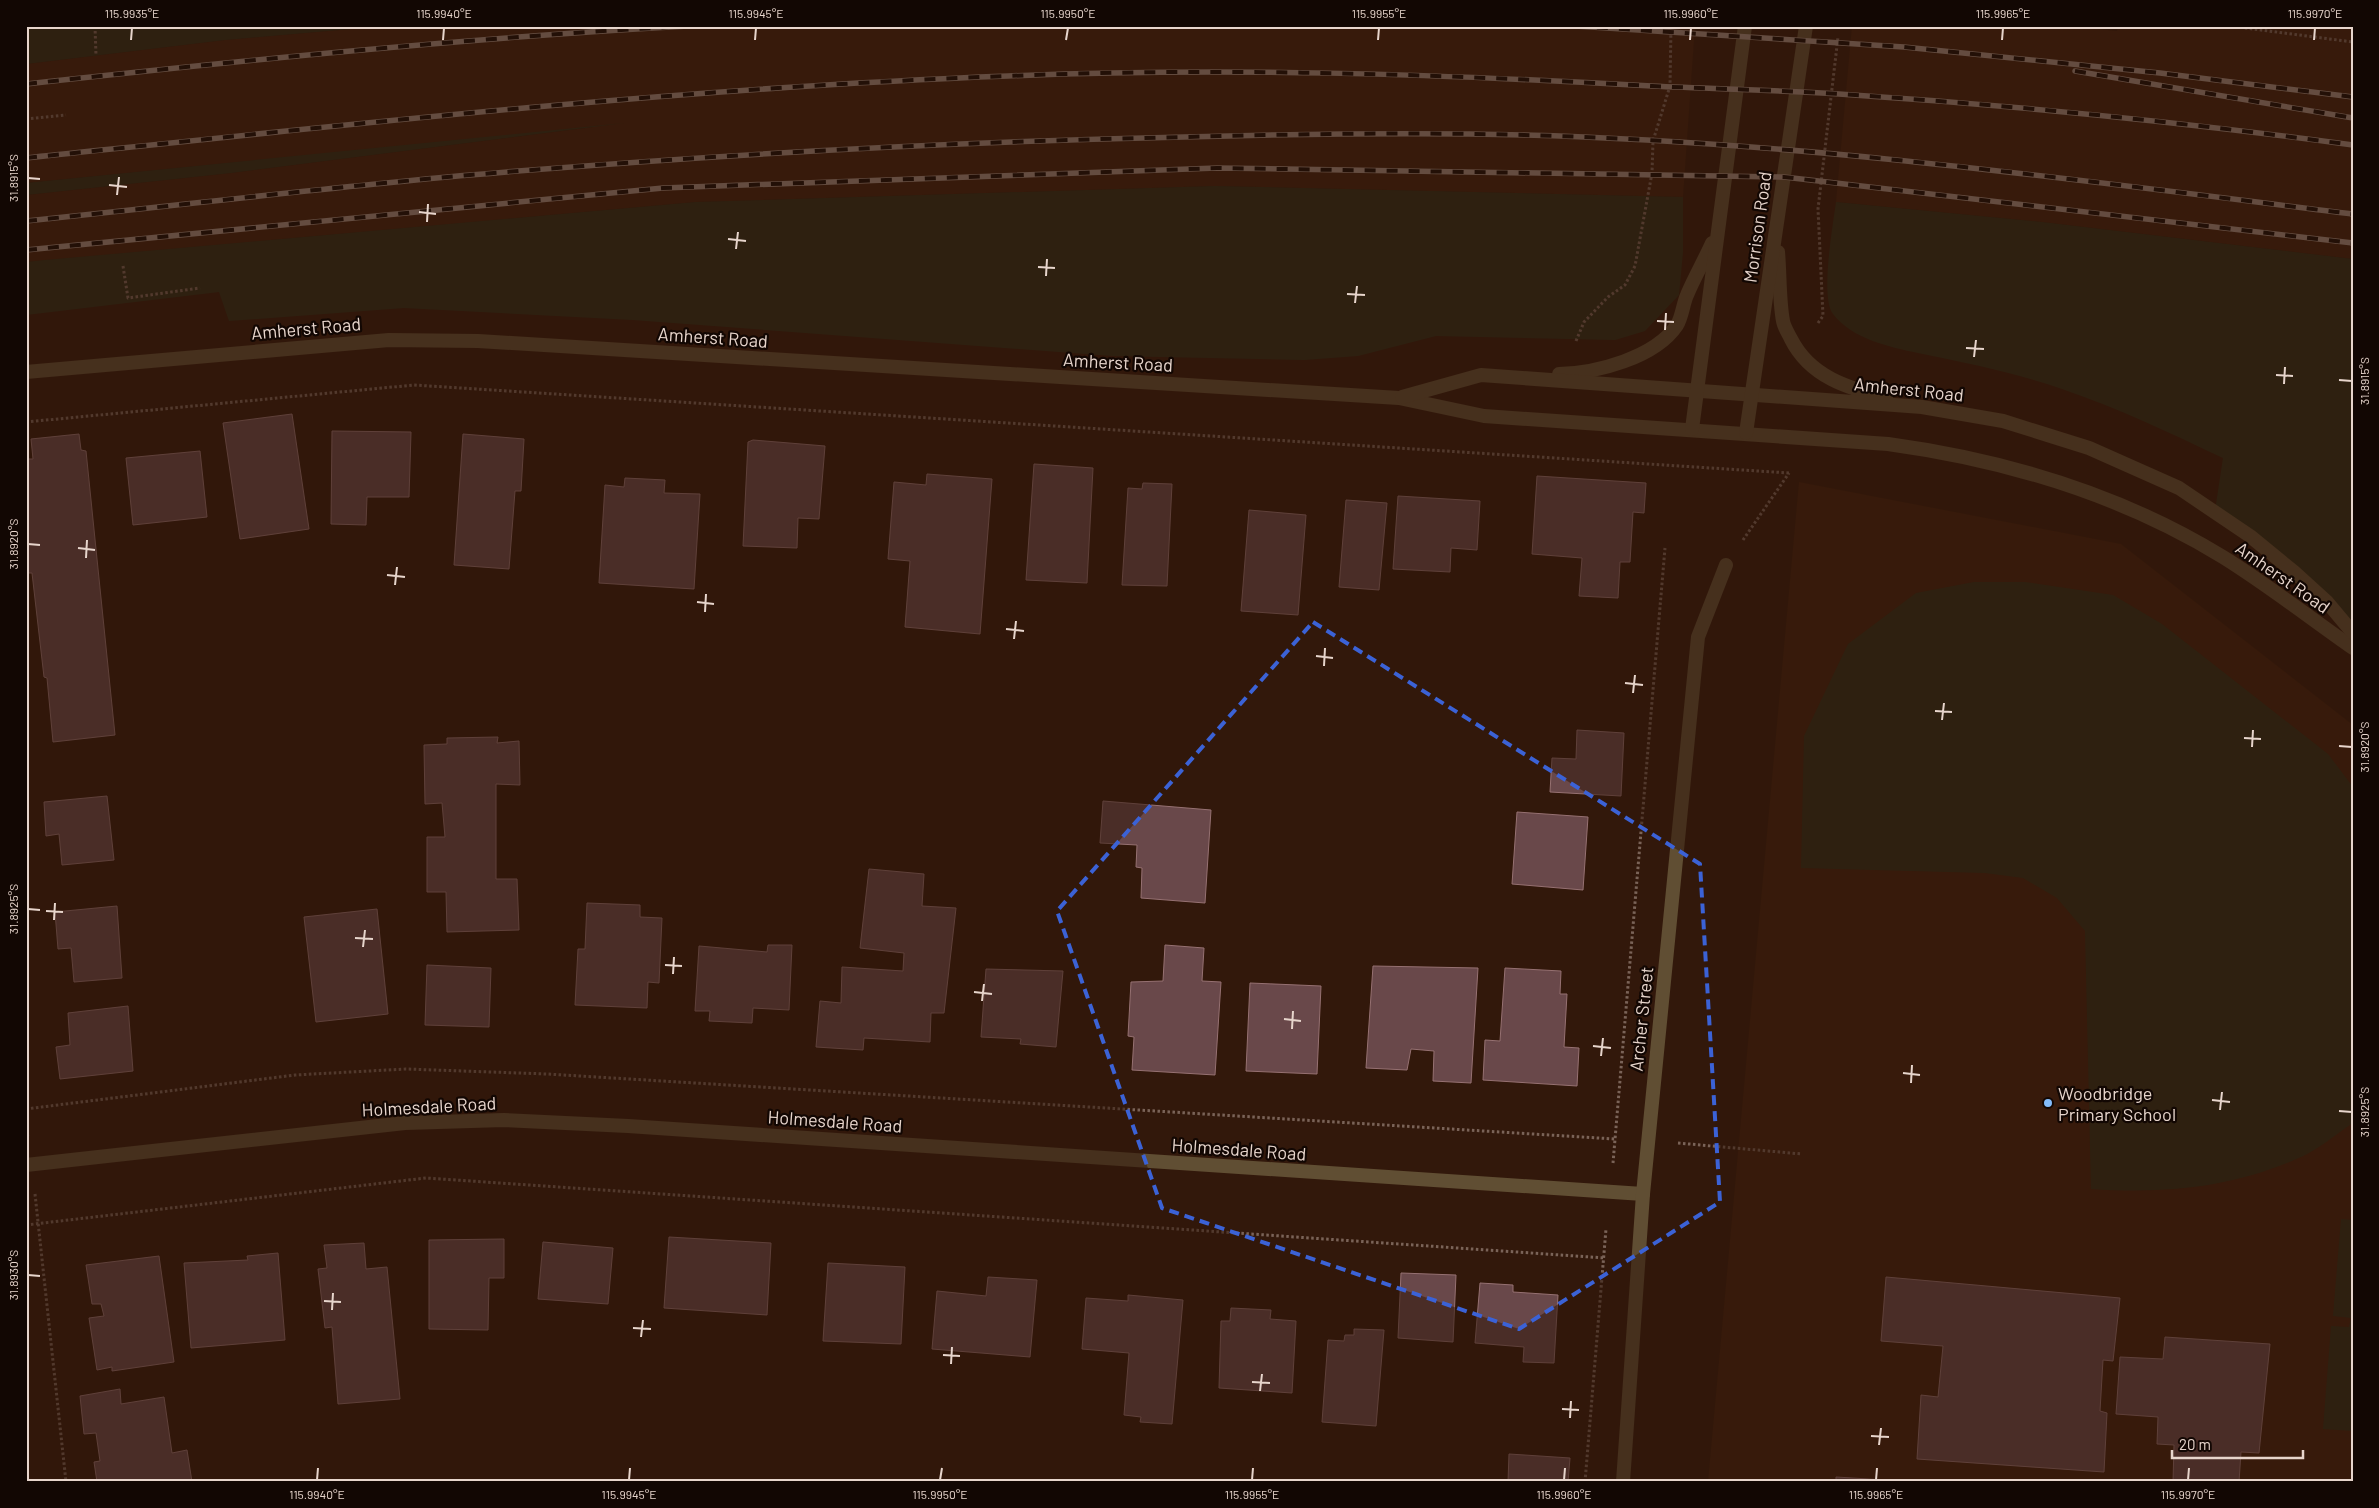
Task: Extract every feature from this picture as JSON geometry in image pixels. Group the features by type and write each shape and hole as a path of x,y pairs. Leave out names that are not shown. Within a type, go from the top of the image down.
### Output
{"street":[{"path":"1692,429 1745,26"},
{"name":"Morrison Road","path":"1746,433 1806,26"},
{"path":"1776,226 1783,323 1798,352 1811,366 1831,380 1857,390 1922,407"},
{"path":"1481,376 1589,371 1612,366 1660,342 1678,324 1686,297 1718,232"},
{"name":"Amherst Road","path":"26,372 389,340 478,341 1399,398 1484,416 1846,440 1928,450 2004,466 2114,502 2184,535 2224,558 2353,648"},
{"name":"Amherst Road","path":"1399,398 1481,376 1922,407 2003,421 2088,448 2178,488 2250,536 2294,572 2327,602 2353,632"},
{"name":"Archer Street","path":"1623,1482 1643,1194 1698,637 1726,565"},
{"name":"Holmesdale Road","path":"30,1164 405,1124 504,1120 628,1126 1643,1194"}],"path":[{"path":"95,26 96,56"},
{"path":"1579,331 1608,298 1625,285 1635,266 1652,173 1653,141 1670,86 1671,26"},
{"path":"2230,26 2353,42"},
{"path":"1798,352 1823,316 1818,209 1838,34"},
{"path":"26,120 66,115"},
{"path":"123,266 128,298 200,288"},
{"path":"26,422 414,385 1790,473"},
{"path":"1726,565 1790,473 1790,436"},
{"path":"1612,1163 1665,548"},
{"path":"26,1109 296,1075 406,1069 547,1074 1615,1139"},
{"path":"1672,1143 1802,1154"},
{"path":"30,1164 66,1482"},
{"path":"26,1225 426,1178 1605,1258"},
{"path":"1585,1482 1606,1229"}],"highlighted area":[{"path":"1313,622 1700,864 1720,1202 1519,1329 1162,1208 1057,911"}],"shaded area":[{"path":"384,26 1695,26 1683,197 1215,186 696,202 26,262 26,195 231,173 593,127 26,183 26,64 225,40"},
{"path":"1852,26 2071,26 2117,31 2118,26 2353,26 2353,259 2042,222 1836,202"},
{"name":"Woodbridge Primary School","path":"1799,482 2121,544 2353,725 2353,1482 1708,1482"}],"green space":[{"path":"26,26 384,26 225,40 26,64"},
{"path":"624,123 231,173 26,195 26,183"},
{"path":"1215,186 1683,197 1683,252 1679,295 1645,331 1615,340 1436,336 1358,356 1304,360 1112,356 633,320 404,308 229,321 219,292 26,315 26,262 696,202"},
{"path":"1836,202 2042,222 2353,259 2353,633 2215,511 2223,458 2164,430 2083,396 2009,373 1884,345 1861,336 1841,323 1833,314 1829,305 1827,277"},
{"path":"1974,582 2025,582 2113,595 2162,624 2328,754 2353,787 2353,1123 2314,1150 2301,1157 2250,1176 2224,1182 2172,1189 2091,1189 2085,931 2057,898 2023,878 1985,873 1801,868 1804,736 1848,644 1916,593"},
{"path":"2341,1219 2353,1220 2353,1431 2323,1429 2331,1326 2349,1327 2351,1318 2333,1316"}],"building":[{"path":"292,414 309,529 240,539 223,423"},
{"path":"332,431 411,432 409,497 367,497 366,525 331,524"},
{"path":"79,434 81,450 86,451 115,735 53,742 47,678 44,677 32,573 26,573 26,459 33,459 31,439"},
{"path":"463,434 524,439 521,491 515,491 509,569 454,565"},
{"path":"753,440 825,446 819,519 798,518 797,548 743,546 748,442"},
{"path":"200,451 207,517 133,525 126,458"},
{"path":"1034,464 1093,468 1087,583 1026,580"},
{"path":"927,474 992,479 980,634 905,627 910,561 888,559 894,482 926,485"},
{"path":"1537,476 1646,483 1644,513 1633,512 1630,562 1620,562 1618,598 1579,596 1582,558 1532,554"},
{"path":"625,478 665,480 664,493 700,494 694,589 599,583 605,485 624,487"},
{"path":"1143,483 1172,484 1167,586 1122,585 1128,488 1142,489"},
{"path":"1398,496 1480,501 1477,550 1451,548 1450,572 1393,569"},
{"path":"1346,500 1387,503 1379,590 1339,587"},
{"path":"1249,510 1306,515 1298,615 1241,611"},
{"path":"1577,730 1624,733 1621,796 1550,792 1552,758 1576,759"},
{"path":"498,737 497,743 519,741 520,785 496,784 496,879 517,879 519,930 447,932 446,892 427,892 427,837 445,837 442,803 425,804 424,745 447,744 447,738"},
{"path":"107,796 114,860 62,865 59,834 46,836 44,802"},
{"path":"1103,801 1211,810 1205,903 1141,898 1142,868 1136,867 1137,845 1100,843"},
{"path":"1517,812 1588,817 1583,890 1512,884"},
{"path":"869,869 924,874 922,906 956,908 944,1013 931,1013 930,1042 864,1038 863,1050 816,1047 820,1001 841,1003 842,967 903,971 904,953 860,948"},
{"path":"587,903 640,905 640,917 662,918 659,983 648,982 647,1008 575,1005 578,949 585,949"},
{"path":"117,906 122,978 74,982 71,948 58,949 55,912"},
{"path":"377,909 388,1014 316,1022 304,917"},
{"path":"768,945 792,945 789,1010 753,1008 752,1023 709,1021 710,1011 695,1011 699,946 767,952"},
{"path":"1165,945 1204,948 1202,981 1221,982 1215,1075 1132,1070 1134,1037 1128,1036 1131,982 1163,981"},
{"path":"427,965 491,968 489,1027 425,1025"},
{"path":"1373,966 1478,968 1471,1083 1433,1081 1434,1051 1411,1049 1407,1070 1366,1068"},
{"path":"1505,968 1561,971 1560,994 1567,994 1564,1047 1579,1048 1577,1086 1483,1080 1485,1040 1500,1041"},
{"path":"986,969 1063,971 1056,1047 1020,1044 1021,1039 981,1037"},
{"path":"1250,983 1321,986 1317,1074 1246,1071"},
{"path":"128,1006 133,1071 60,1079 56,1047 70,1045 68,1013"},
{"path":"669,1237 771,1243 767,1315 664,1308"},
{"path":"504,1239 504,1278 489,1278 488,1330 429,1329 429,1240"},
{"path":"543,1242 613,1248 608,1304 538,1299"},
{"path":"364,1243 366,1269 387,1267 400,1399 338,1404 332,1327 325,1328 318,1269 327,1268 324,1245"},
{"path":"278,1253 285,1340 191,1348 184,1263 248,1260 247,1256"},
{"path":"159,1256 174,1362 112,1371 112,1367 97,1370 89,1318 104,1316 101,1304 92,1304 86,1265"},
{"path":"828,1263 905,1267 901,1344 823,1341"},
{"path":"1401,1273 1456,1275 1453,1342 1398,1338"},
{"path":"988,1277 1037,1280 1030,1357 932,1349 937,1291 986,1296"},
{"path":"1886,1277 2120,1298 2113,1361 2103,1360 2100,1411 2107,1413 2104,1472 1917,1459 1921,1395 1938,1397 1943,1346 1881,1341"},
{"path":"1480,1283 1513,1285 1513,1292 1558,1295 1554,1363 1523,1362 1524,1347 1475,1343"},
{"path":"1128,1295 1183,1300 1172,1424 1140,1422 1141,1417 1124,1415 1129,1353 1082,1349 1086,1298 1128,1301"},
{"path":"1231,1308 1271,1310 1270,1319 1296,1321 1292,1393 1219,1388 1221,1321 1230,1321"},
{"path":"1354,1329 1384,1330 1376,1426 1322,1422 1328,1340 1344,1341 1345,1335 1354,1335"},
{"path":"2165,1337 2270,1344 2259,1453 2241,1452 2239,1482 2173,1482 2174,1445 2157,1444 2158,1417 2116,1414 2120,1357 2163,1359"},
{"path":"120,1389 121,1404 164,1397 172,1453 187,1450 192,1482 97,1482 94,1462 100,1461 96,1433 84,1434 80,1396"},
{"path":"1509,1454 1570,1458 1568,1482 1508,1482"},
{"path":"1836,1477 1902,1481 1836,1482"}],"railway":[{"path":"26,84 357,50 688,26"},
{"path":"1575,26 1904,47 2160,73 2353,97"},
{"path":"2075,71 2353,118"},
{"path":"26,158 394,120 639,98 885,82 1089,73 1169,72 1410,75 1792,91 1968,103 2096,115 2353,145"},
{"path":"26,221 414,180 737,156 1094,139 1397,134 1482,134 1628,139 1836,154 2043,176 2353,214"},
{"path":"26,250 663,188 1217,168 1784,177 2353,243"}],"place":[{"name":"Woodbridge Primary School","path":"2048,1103"}]}
